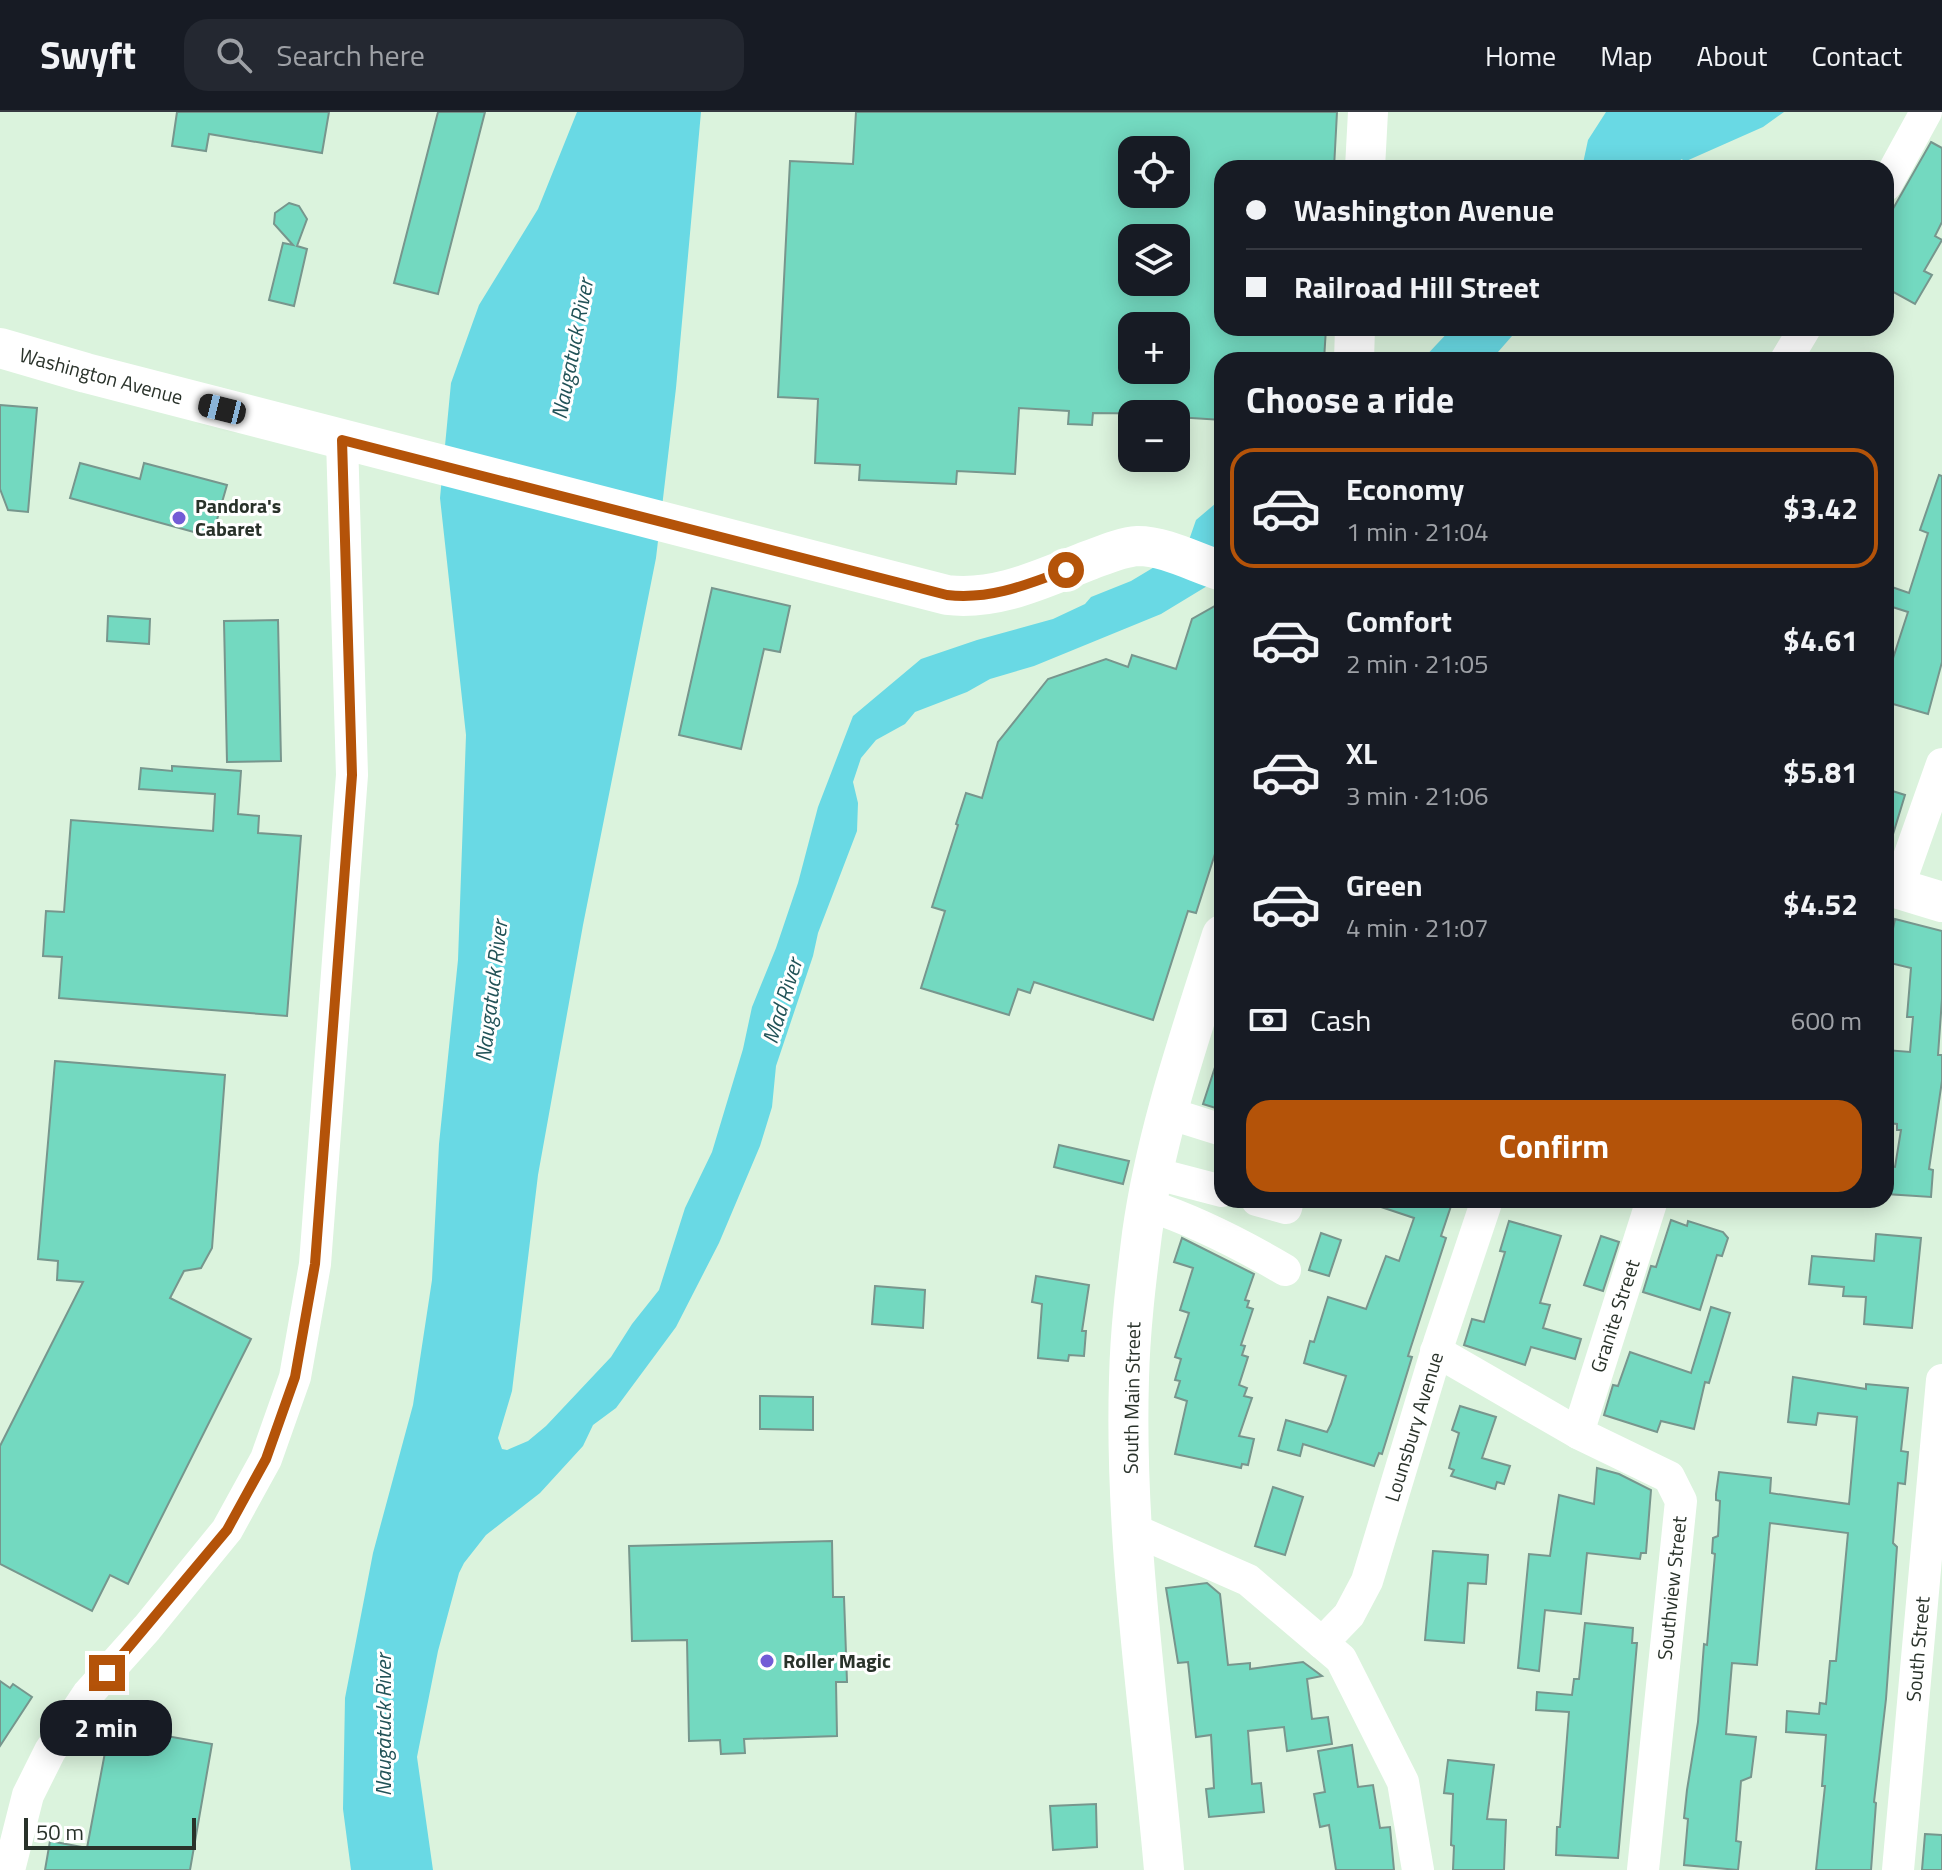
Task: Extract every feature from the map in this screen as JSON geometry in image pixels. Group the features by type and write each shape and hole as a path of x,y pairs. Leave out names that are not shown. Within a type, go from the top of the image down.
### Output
{"main road":[{"path":"1365,160 1368,112"},
{"name":"Washington Avenue","path":"0,348 398,455 928,591 963,597 1008,591 1125,548 1144,547 1214,568"},
{"path":"1894,887 1942,902"},
{"name":"South Main Street","path":"1164,1870 1132,1529 1129,1378 1137,1280 1150,1189 1168,1113 1214,961"}],"street":[{"path":"1894,170 1926,112"},
{"path":"9,1870 28,1795 50,1751 88,1694 227,1530 266,1459 295,1377 315,1264 352,775 342,440"},
{"path":"1894,881 1942,764"},
{"path":"1168,1113 1214,1127"},
{"path":"1150,1189 1214,1191"},
{"path":"1150,1189 1173,1213 1224,1236 1285,1270"},
{"name":"Lounsbury Avenue","path":"1322,1643 1342,1624 1362,1594 1436,1351 1484,1208"},
{"name":"Granite Street","path":"1578,1433 1649,1208"},
{"name":"Southview Street","path":"1436,1351 1578,1433 1669,1477 1681,1501 1643,1870"},
{"name":"South Street","path":"1898,1870 1942,1380"},
{"path":"1132,1529 1248,1580 1341,1659 1403,1782 1418,1870"}],"water":[{"path":"577,112 701,112 676,388 656,558 583,925 538,1175 512,1391 498,1438 502,1449 507,1450 528,1441 546,1426 611,1357 659,1290 685,1208 712,1152 743,1049 752,1007 776,948 798,883 818,807 853,716 921,659 1053,619 1085,604 1091,597 1131,581 1188,543 1196,520 1214,505 1214,582 1161,614 1034,666 990,679 967,692 915,712 905,724 876,740 861,758 853,782 858,803 857,831 818,933 776,1066 772,1107 760,1146 719,1243 676,1327 616,1408 593,1425 583,1446 540,1493 486,1535 459,1573 438,1651 417,1757 433,1870 351,1870 343,1809 345,1698 373,1553 413,1405 432,1280 439,1144 458,960 466,735 440,498 451,383 479,305 538,209"},
{"path":"1606,112 1784,112 1763,127 1689,160 1584,160 1588,140"},
{"path":"1444,336 1512,336 1498,352 1430,352"}],"building":[{"path":"177,112 329,112 322,153 209,134 206,151 172,146"},
{"path":"438,112 485,112 438,294 394,283"},
{"path":"856,112 1337,112 1334,160 1214,160 1214,336 1326,336 1324,352 1214,352 1214,419 1190,418 1190,400 1118,400 1118,413 1093,413 1092,425 1068,424 1069,411 1019,408 1015,474 957,471 956,484 859,480 860,465 815,463 818,399 778,397 790,161 853,164"},
{"path":"1931,142 1942,148 1942,222 1935,236 1942,240 1924,271 1932,275 1915,304 1894,292 1894,207"},
{"path":"289,203 299,206 307,219 297,246 307,249 294,306 269,300 283,243 293,245 274,224 275,213"},
{"path":"0,405 37,408 28,512 8,510 0,489"},
{"name":"Pandora's Cabaret","path":"80,463 140,479 144,463 227,485 212,537 70,498"},
{"path":"1939,475 1942,476 1942,662 1928,714 1894,704 1894,655 1908,612 1894,608 1894,588 1909,593 1928,533 1920,530"},
{"path":"712,588 790,606 780,652 764,649 741,749 679,735"},
{"path":"1214,607 1214,857 1196,913 1188,911 1153,1020 1034,982 1030,993 1018,989 1009,1015 921,988 945,911 932,907 956,824 966,793 982,798 998,742 1048,679 1106,659 1128,667 1132,655 1176,669 1192,619"},
{"path":"108,616 150,619 149,644 107,641"},
{"path":"278,620 281,761 227,762 224,621"},
{"path":"172,766 241,771 238,814 259,816 258,833 301,836 287,1016 59,998 62,957 43,956 46,911 64,912 71,820 213,831 215,794 139,789 141,768 172,771"},
{"path":"1894,792 1905,795 1894,831"},
{"path":"1895,919 1942,931 1938,1055 1942,1055 1942,1081 1929,1169 1933,1170 1931,1197 1894,1195 1894,1167 1901,1130 1897,1130 1897,1124 1894,1124 1894,1051 1910,1052 1913,1017 1907,1017 1911,968 1894,964"},
{"path":"55,1061 225,1075 212,1248 201,1268 184,1271 170,1298 251,1339 128,1584 110,1575 92,1611 0,1564 0,1446 83,1282 57,1280 58,1261 38,1259"},
{"path":"1214,1070 1214,1107 1203,1104"},
{"path":"1059,1145 1129,1161 1123,1184 1054,1167"},
{"path":"1384,1208 1450,1208 1441,1236 1446,1238 1408,1356 1412,1357 1382,1454 1379,1453 1374,1466 1303,1444 1300,1456 1278,1450 1286,1420 1327,1432 1331,1424 1346,1376 1304,1363 1328,1297 1366,1309 1386,1256 1399,1261 1414,1218"},
{"path":"1671,1220 1687,1226 1688,1221 1723,1232 1728,1238 1722,1256 1717,1255 1700,1310 1643,1292 1651,1266 1656,1267"},
{"path":"1509,1221 1561,1236 1540,1303 1550,1305 1543,1328 1581,1339 1575,1359 1531,1347 1525,1365 1464,1345 1472,1319 1484,1322 1505,1252 1500,1251"},
{"path":"1321,1233 1341,1240 1329,1276 1309,1270"},
{"path":"1876,1234 1921,1238 1912,1328 1864,1324 1866,1297 1843,1296 1844,1287 1809,1284 1812,1256 1874,1261"},
{"path":"1601,1236 1619,1242 1603,1291 1584,1285"},
{"path":"1182,1238 1254,1274 1245,1300 1249,1301 1247,1307 1253,1309 1241,1345 1245,1346 1242,1355 1248,1357 1239,1385 1247,1388 1244,1396 1252,1398 1239,1436 1254,1439 1248,1465 1242,1464 1241,1468 1175,1454 1187,1401 1175,1397 1180,1381 1175,1380 1181,1359 1175,1357 1189,1313 1180,1310 1193,1268 1174,1262"},
{"path":"1036,1276 1089,1285 1082,1331 1086,1331 1084,1356 1069,1355 1068,1361 1038,1358 1042,1304 1032,1302"},
{"path":"875,1286 925,1290 923,1328 872,1324"},
{"path":"1711,1307 1730,1313 1709,1383 1705,1382 1694,1429 1661,1421 1657,1432 1604,1415 1613,1385 1618,1386 1630,1352 1691,1373"},
{"path":"1793,1377 1866,1389 1866,1384 1908,1388 1901,1451 1908,1452 1905,1484 1898,1483 1893,1543 1897,1547 1886,1699 1874,1802 1871,1870 1816,1870 1825,1786 1822,1786 1826,1735 1786,1732 1787,1711 1819,1714 1820,1703 1826,1704 1830,1661 1836,1661 1848,1533 1770,1523 1757,1665 1732,1663 1726,1734 1756,1737 1751,1777 1741,1781 1736,1841 1741,1842 1738,1870 1684,1865 1688,1819 1684,1818 1698,1722 1704,1644 1707,1645 1715,1554 1712,1553 1713,1538 1718,1536 1720,1501 1716,1500 1716,1494 1719,1472 1771,1478 1770,1493 1849,1504 1857,1417 1818,1413 1816,1425 1788,1422"},
{"path":"760,1396 813,1397 813,1430 760,1429"},
{"path":"1460,1406 1496,1417 1482,1458 1510,1466 1504,1484 1497,1482 1495,1489 1451,1476 1454,1470 1449,1468 1459,1433 1452,1430"},
{"path":"1597,1468 1619,1474 1651,1490 1646,1553 1641,1553 1640,1559 1587,1553 1581,1614 1545,1610 1539,1671 1518,1668 1529,1554 1550,1556 1559,1495 1594,1504"},
{"path":"1273,1487 1303,1497 1285,1555 1255,1546"},
{"name":"Roller Magic","path":"832,1541 833,1597 844,1597 847,1682 836,1682 837,1736 744,1739 745,1753 721,1754 720,1740 689,1741 687,1640 632,1641 629,1546"},
{"path":"1433,1551 1488,1555 1486,1584 1468,1583 1464,1643 1425,1640"},
{"path":"1207,1583 1220,1594 1228,1665 1250,1663 1250,1669 1303,1662 1322,1676 1307,1679 1312,1719 1328,1717 1332,1744 1287,1751 1284,1727 1248,1731 1252,1784 1261,1783 1264,1812 1209,1817 1206,1789 1214,1788 1211,1735 1196,1737 1188,1662 1178,1663 1166,1588"},
{"path":"1585,1623 1633,1628 1632,1643 1637,1643 1618,1858 1556,1855 1569,1712 1536,1710 1537,1692 1572,1695 1574,1679 1579,1679"},
{"path":"0,1681 10,1688 13,1684 32,1697 0,1746"},
{"path":"110,1726 212,1744 190,1870 45,1870 50,1841 87,1848"},
{"path":"1352,1745 1358,1787 1373,1785 1380,1828 1390,1827 1394,1870 1336,1870 1329,1825 1320,1827 1314,1794 1325,1792 1318,1751"},
{"path":"1448,1760 1494,1765 1487,1819 1506,1820 1504,1870 1453,1870 1453,1794 1444,1793"},
{"path":"1096,1804 1097,1847 1053,1850 1050,1806"},
{"path":"1925,1834 1942,1835 1942,1870 1922,1870"}],"place":[{"name":"Pandora's Cabaret","path":"179,518"},
{"name":"Roller Magic","path":"767,1661"}],"route":[{"path":"107,1673 227,1530 266,1459 295,1377 315,1264 352,775 342,440 947,595 974,597 997,594 1066,570"}],"water label":[{"name":"Naugatuck River","path":"572,349"},
{"name":"Naugatuck River","path":"491,991"},
{"name":"Mad River","path":"782,1001"},
{"name":"Naugatuck River","path":"383,1725"}]}
